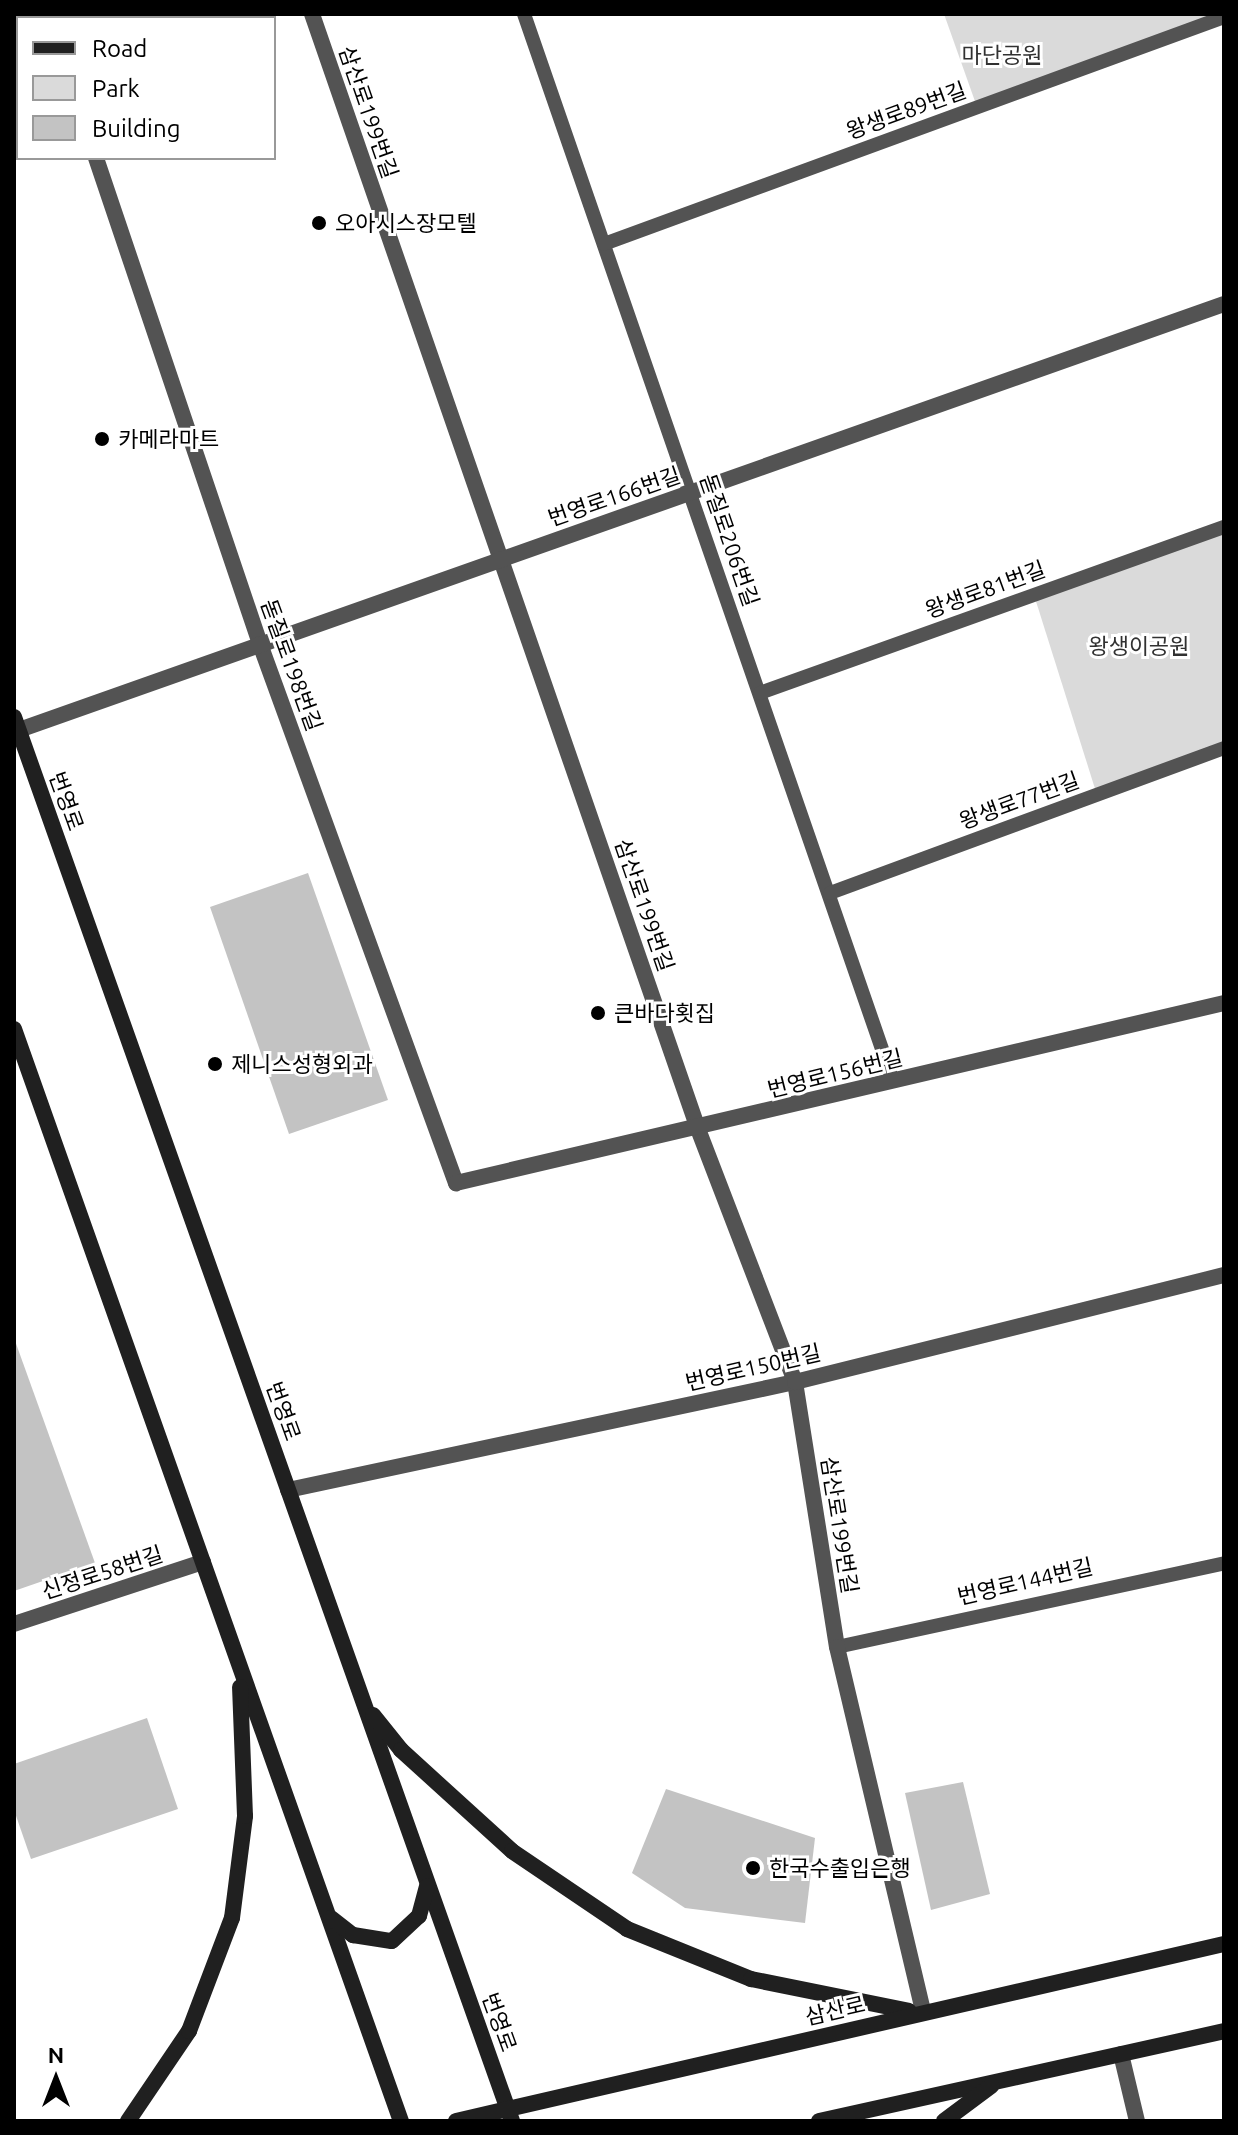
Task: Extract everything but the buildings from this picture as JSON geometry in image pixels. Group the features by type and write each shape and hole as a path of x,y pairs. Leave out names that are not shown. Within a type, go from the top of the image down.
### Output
{"main road":[{"name":"번영로","path":"16,723 510,2114"},
{"path":"15,1037 401,2121"},
{"path":"128,2121 189,2031 232,1918 245,1816 237,1657"},
{"path":"365,1705 401,1750 512,1851 627,1929 751,1979 923,2012"},
{"path":"330,1917 353,1935 392,1941 419,1916 427,1886"},
{"name":"삼산로","path":"456,2121 510,2114 923,2012 1224,1944"},
{"path":"819,2121 1224,2031"},
{"path":"944,2121 998,2081"}],"street":[{"name":"삼산로199번길","path":"312,14 698,1129 795,1382 837,1647 923,2012"},
{"name":"돋질로198번길","path":"97,160 260,644 456,1183"},
{"name":"번영로166번길","path":"16,723 260,644 1224,304"},
{"name":"번영로156번길","path":"456,1183 698,1129 1224,1003"},
{"name":"번영로150번길","path":"288,1490 795,1382 1224,1275"},
{"name":"신정로58번길","path":"14,1624 203,1562"},
{"path":"1121,2054 1137,2121"}],"lane":[{"name":"돋질로206번길","path":"524,14 893,1081"},
{"name":"왕생로89번길","path":"604,244 1224,17"},
{"name":"왕생로81번길","path":"760,693 1224,527"},
{"name":"왕생로77번길","path":"830,893 1224,748"},
{"name":"번영로144번길","path":"837,1647 1224,1563"}],"green space":[{"name":"마단공원","path":"944,14 1224,14 977,107"},
{"name":"왕생이공원","path":"1224,527 1224,748 1097,795 1034,595"}],"place":[{"name":"오아시스장모텔","path":"319,223"},
{"name":"카메라마트","path":"102,439"},
{"name":"큰바다횟집","path":"598,1013"},
{"name":"제니스성형외과","path":"215,1064"},
{"name":"한국수출입은행","path":"753,1868"}]}
